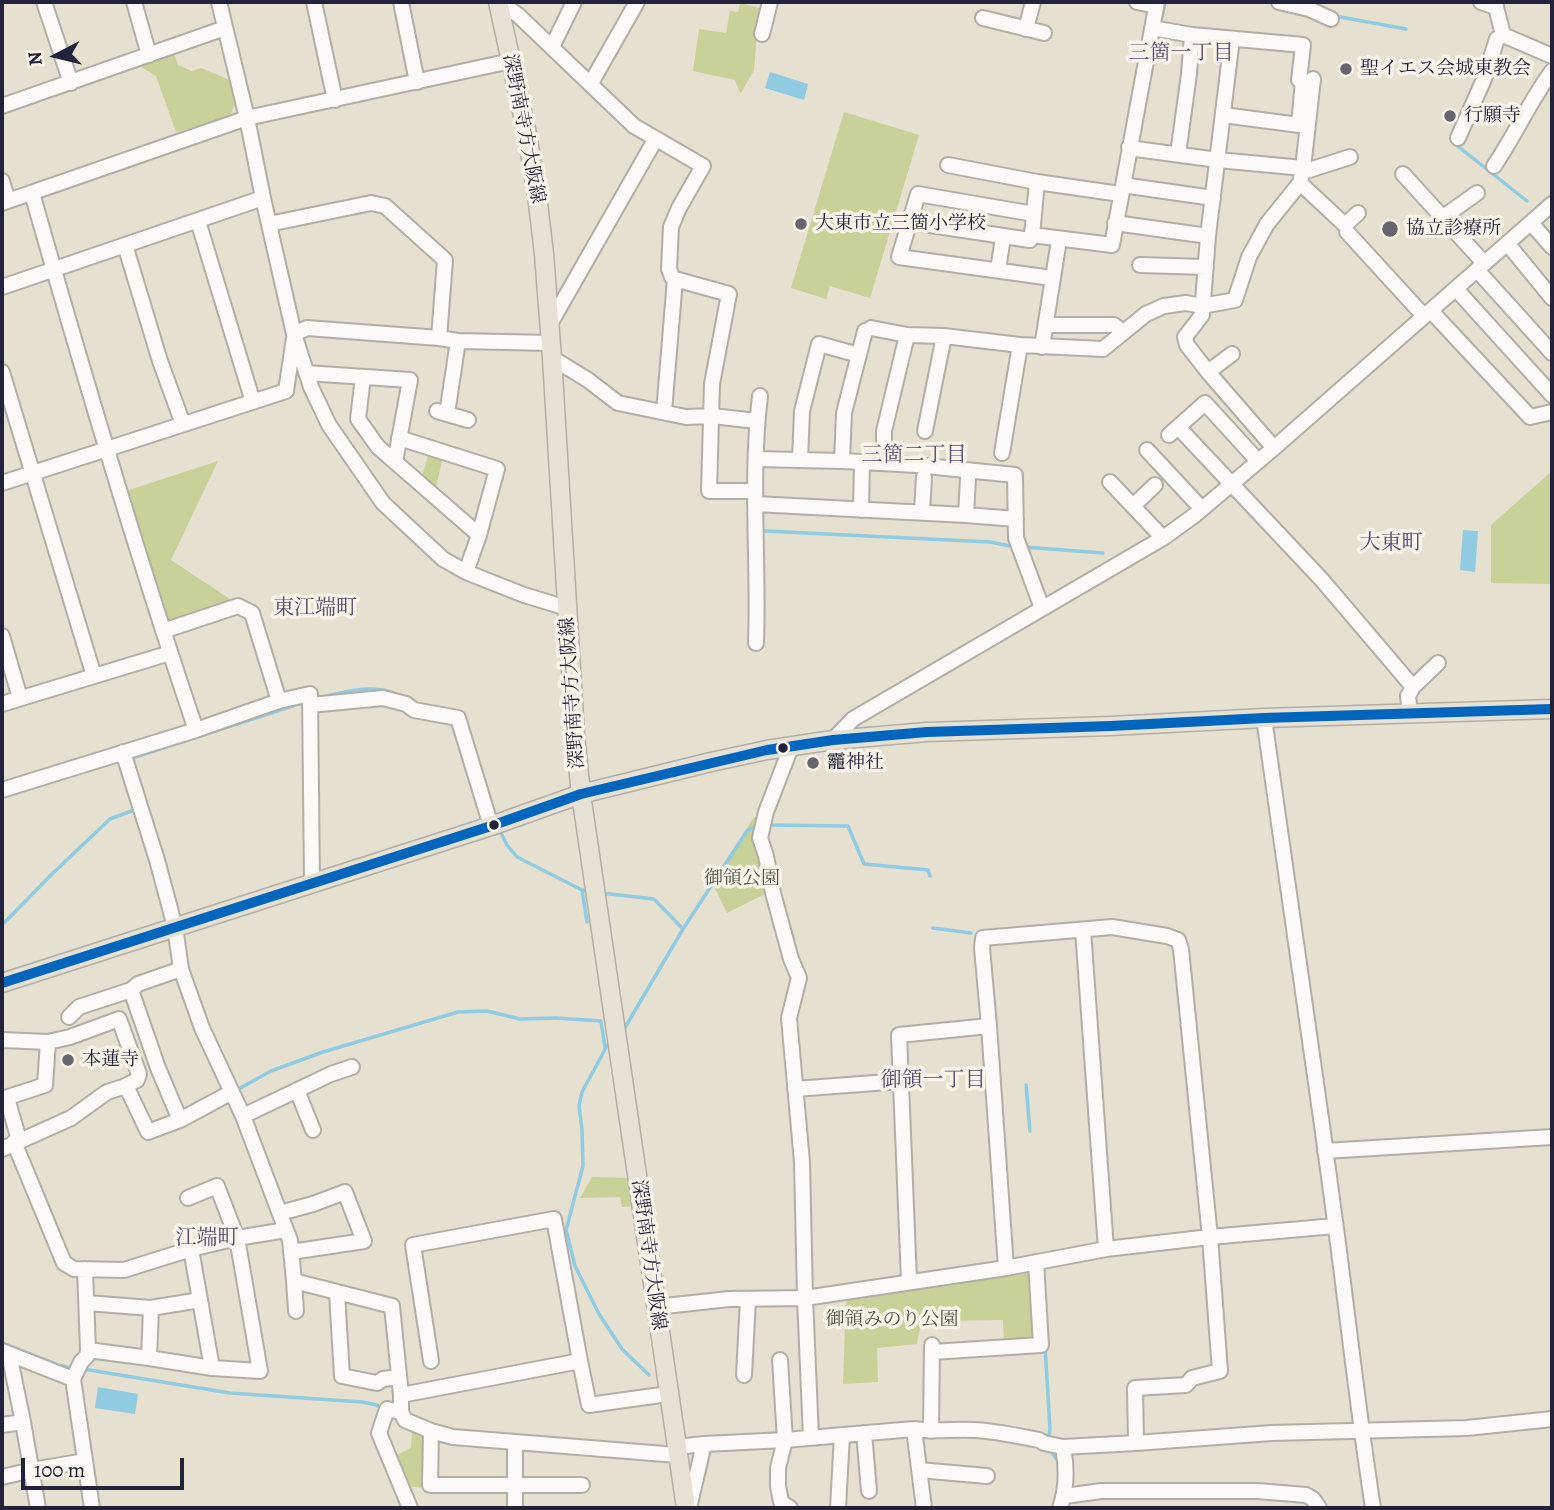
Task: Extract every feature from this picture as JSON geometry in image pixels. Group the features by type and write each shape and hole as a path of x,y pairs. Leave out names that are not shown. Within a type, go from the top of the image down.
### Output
{"main road":[{"name":"深野南寺方大阪線","path":"499,2 527,134 544,254 566,608 581,794 676,1451 687,1508"},
{"path":"2,983 491,826 581,794 712,762 792,747 833,740 927,732 1552,709"}],"street":[{"path":"44,2 71,83"},
{"path":"134,2 149,55"},
{"path":"219,2 294,334 306,373 329,425 383,503 443,559 466,572 524,596 566,608"},
{"path":"314,2 335,100"},
{"path":"401,2 417,82"},
{"path":"499,2 521,8 552,47 634,126 703,166 671,227 669,269 675,279 729,294 712,384 709,491 861,510 1016,519"},
{"path":"552,47 575,2"},
{"path":"591,83 637,2"},
{"path":"762,34 770,2"},
{"path":"1026,29 1033,2"},
{"path":"1032,236 1112,245 1119,224 1157,4 1137,2"},
{"path":"1279,2 1309,9 1331,19"},
{"path":"1481,2 1496,4 1503,35"},
{"path":"983,18 1044,33"},
{"path":"2,106 225,28"},
{"path":"1152,28 1192,35 1303,45 1299,80 1304,80 1299,125 1223,115"},
{"path":"1178,154 1192,35"},
{"path":"1503,35 1552,55"},
{"path":"1458,138 1484,79 1497,39 1503,35"},
{"path":"1232,39 1208,236 1202,315 1185,337 1187,345 1208,372 1274,448"},
{"path":"2,181 5,202 247,118 511,61"},
{"path":"1494,166 1552,71"},
{"path":"842,461 845,413 868,330 1042,347 1103,349 1146,314 1164,306 1186,303 1202,306 1235,300 1249,257 1267,224 1302,174 1313,79"},
{"path":"550,324 655,140"},
{"path":"1132,148 1302,174 1350,157"},
{"path":"948,164 1037,181 1213,198"},
{"path":"1302,174 1345,225 1358,213"},
{"path":"1403,174 1552,353"},
{"path":"910,222 1030,240 1037,181"},
{"path":"1442,218 1477,192"},
{"path":"32,193 107,449 196,730"},
{"path":"1034,214 918,194 899,257 1052,278"},
{"path":"2,287 263,198"},
{"path":"269,224 371,203 385,205 445,260 439,338"},
{"path":"833,740 853,719 1163,538 1202,509 1552,204"},
{"path":"198,221 253,402"},
{"path":"1531,223 1552,247"},
{"path":"1119,224 1208,236"},
{"path":"1346,233 1530,417 1552,412"},
{"path":"998,270 1003,237"},
{"path":"1042,347 1059,240"},
{"path":"1507,243 1552,298"},
{"path":"125,246 160,361 183,424"},
{"path":"1140,265 1206,267"},
{"path":"664,412 675,279"},
{"path":"1456,289 1552,395"},
{"path":"1046,325 1114,325 1124,332"},
{"path":"294,334 307,328 552,350 618,403 686,417 712,416 757,421"},
{"path":"2,483 286,391 294,334"},
{"path":"884,464 884,430 907,335"},
{"path":"924,422 929,384 944,336"},
{"path":"458,341 442,412 468,420"},
{"path":"800,460 802,411 819,344 859,355"},
{"path":"1002,453 1001,428 1011,370 1020,345"},
{"path":"1208,372 1232,354"},
{"path":"2,372 94,676"},
{"path":"306,373 410,380 395,462"},
{"path":"363,377 358,419 378,447 480,535"},
{"path":"756,643 755,497 760,396"},
{"path":"1258,461 1205,403 1174,431 1231,484 1322,580 1413,687"},
{"path":"399,438 497,469 480,535 466,572"},
{"path":"1147,450 1202,509"},
{"path":"756,460 862,462 1015,475 1016,538 1042,608"},
{"path":"861,510 862,462"},
{"path":"922,512 924,477"},
{"path":"966,515 968,478"},
{"path":"1110,482 1163,538"},
{"path":"1133,506 1154,485"},
{"path":"163,631 238,606 253,613 279,701"},
{"path":"2,636 20,698"},
{"path":"2,704 170,653"},
{"path":"1410,714 1408,696 1413,687 1438,663"},
{"path":"2,790 196,730 279,701 310,694 312,883"},
{"path":"310,705 383,698 406,704 414,710 458,718 491,826"},
{"path":"1264,718 1373,1508"},
{"path":"792,747 766,812 760,838 773,893 799,978 789,1018 802,1162 811,1437"},
{"path":"123,752 175,927 181,969 202,1028 243,1116 290,1240 296,1311"},
{"path":"1006,1268 983,938 1112,927 1178,940 1210,1237 1220,1371 1192,1378 1186,1385 1135,1388 1136,1443"},
{"path":"1083,930 1106,1249"},
{"path":"69,1017 79,1007 131,990 138,984 181,969"},
{"path":"131,990 158,1068 180,1120"},
{"path":"2,1040 48,1042 119,1019 139,1074 137,1080 107,1092 71,1118 12,1143"},
{"path":"909,1282 899,1035 989,1026"},
{"path":"48,1042 45,1085 4,1099 12,1143 64,1263 74,1269 124,1270 191,1249 286,1230"},
{"path":"243,1116 331,1074 352,1068"},
{"path":"795,1089 901,1081"},
{"path":"123,1087 128,1090 148,1132 180,1120 232,1092"},
{"path":"297,1090 313,1130"},
{"path":"1325,1151 1552,1137"},
{"path":"38,1508 23,1422 5,1352 79,1366 149,1358 212,1368 260,1371 237,1238 217,1186 188,1198"},
{"path":"280,1213 345,1192 364,1241 291,1252"},
{"path":"431,1360 413,1245 554,1219 589,1405 668,1394"},
{"path":"656,1307 729,1299 805,1298 1006,1268 1106,1249 1335,1226"},
{"path":"191,1249 212,1368"},
{"path":"931,1431 932,1348 1041,1345 1036,1262"},
{"path":"85,1269 87,1303 79,1366 85,1461 92,1508"},
{"path":"294,1281 392,1306 401,1412 405,1420 453,1437 515,1443 676,1451 704,1444 914,1429 995,1432 1053,1445 1136,1443 1272,1433 1467,1428 1552,1419"},
{"path":"337,1293 342,1376 377,1383 383,1379 399,1377"},
{"path":"744,1375 748,1299"},
{"path":"87,1303 151,1308 200,1300"},
{"path":"149,1358 151,1308"},
{"path":"780,1360 785,1440 778,1468 778,1486 781,1502 790,1508"},
{"path":"401,1395 580,1361"},
{"path":"401,1412 387,1409 379,1433 410,1508"},
{"path":"2,1425 23,1422"},
{"path":"914,1429 924,1508"},
{"path":"431,1431 430,1485 582,1485"},
{"path":"864,1433 869,1492"},
{"path":"838,1508 842,1435"},
{"path":"515,1443 515,1508"},
{"path":"687,1508 704,1444"},
{"path":"1053,1445 1066,1466 1062,1502 1101,1491 1257,1491 1306,1495 1313,1499 1319,1508"},
{"path":"2,1477 85,1461"},
{"path":"919,1470 987,1476"}],"green space":[{"path":"740,3 763,9 757,34 754,70 741,93 735,80 693,71 699,29 726,33 730,11 738,12"},
{"path":"174,53 178,65 192,71 201,68 230,80 236,106 229,118 176,132 156,76 138,65"},
{"path":"844,112 919,135 870,298 830,286 826,299 791,288"},
{"path":"429,452 443,457 435,491 421,480"},
{"path":"218,461 171,560 233,601 166,626 126,491"},
{"path":"1552,471 1552,584 1491,583 1491,525"},
{"name":"御領公園","path":"754,817 759,817 769,892 727,913 712,883"},
{"path":"592,1177 631,1178 635,1206 622,1207 620,1197 580,1198"},
{"name":"御領みのり公園","path":"1033,1271 1037,1341 1004,1343 1003,1320 932,1321 931,1326 920,1328 917,1344 877,1348 878,1382 843,1384 846,1301"},
{"path":"412,1430 425,1433 423,1488 406,1486 395,1456 411,1448"}],"water":[{"path":"770,72 808,84 804,100 765,88"},
{"path":"1463,530 1478,531 1475,572 1460,570"},
{"path":"98,1387 138,1394 135,1414 95,1408"}],"waterway":[{"path":"1162,17 1165,2"},
{"path":"1335,16 1406,29"},
{"path":"1455,144 1527,201"},
{"path":"765,531 990,542 1010,546"},
{"path":"1024,547 1103,553"},
{"path":"323,697 372,689 400,696"},
{"path":"129,759 305,702"},
{"path":"2,925 110,819 134,810 133,806"},
{"path":"623,1031 683,929 747,831 759,825"},
{"path":"766,825 848,826 864,864 928,870 930,876"},
{"path":"499,829 517,857 589,892"},
{"path":"582,890 587,922"},
{"path":"601,893 654,899 683,929"},
{"path":"933,928 971,933"},
{"path":"235,1091 271,1071 323,1052 458,1012 487,1011 520,1019 601,1021 605,1048"},
{"path":"608,1044 582,1092 579,1106 583,1166 566,1230 575,1266 599,1314 622,1349 649,1375"},
{"path":"1026,1085 1030,1131"},
{"path":"2,1343 72,1368"},
{"path":"1045,1346 1050,1429 1048,1440"},
{"path":"83,1369 230,1393 362,1402 377,1405 383,1411"},
{"path":"1050,1450 1060,1464"}],"transit line":[{"path":"2,983 491,826 581,794 767,750 833,740 927,732 1552,709"}],"place":[{"name":"聖イエス会城東教会","path":"1346,69"},
{"name":"行願寺","path":"1450,116"},
{"name":"大東市立三箇小学校","path":"801,224"},
{"name":"協立診療所","path":"1390,229"},
{"name":"龗神社","path":"813,763"},
{"name":"本蓮寺","path":"68,1060"}],"district":[{"name":"三箇一丁目","path":"1181,54"},
{"name":"三箇二丁目","path":"914,456"},
{"name":"大東町","path":"1391,544"},
{"name":"東江端町","path":"315,609"},
{"name":"御領一丁目","path":"933,1081"},
{"name":"江端町","path":"207,1239"}]}
